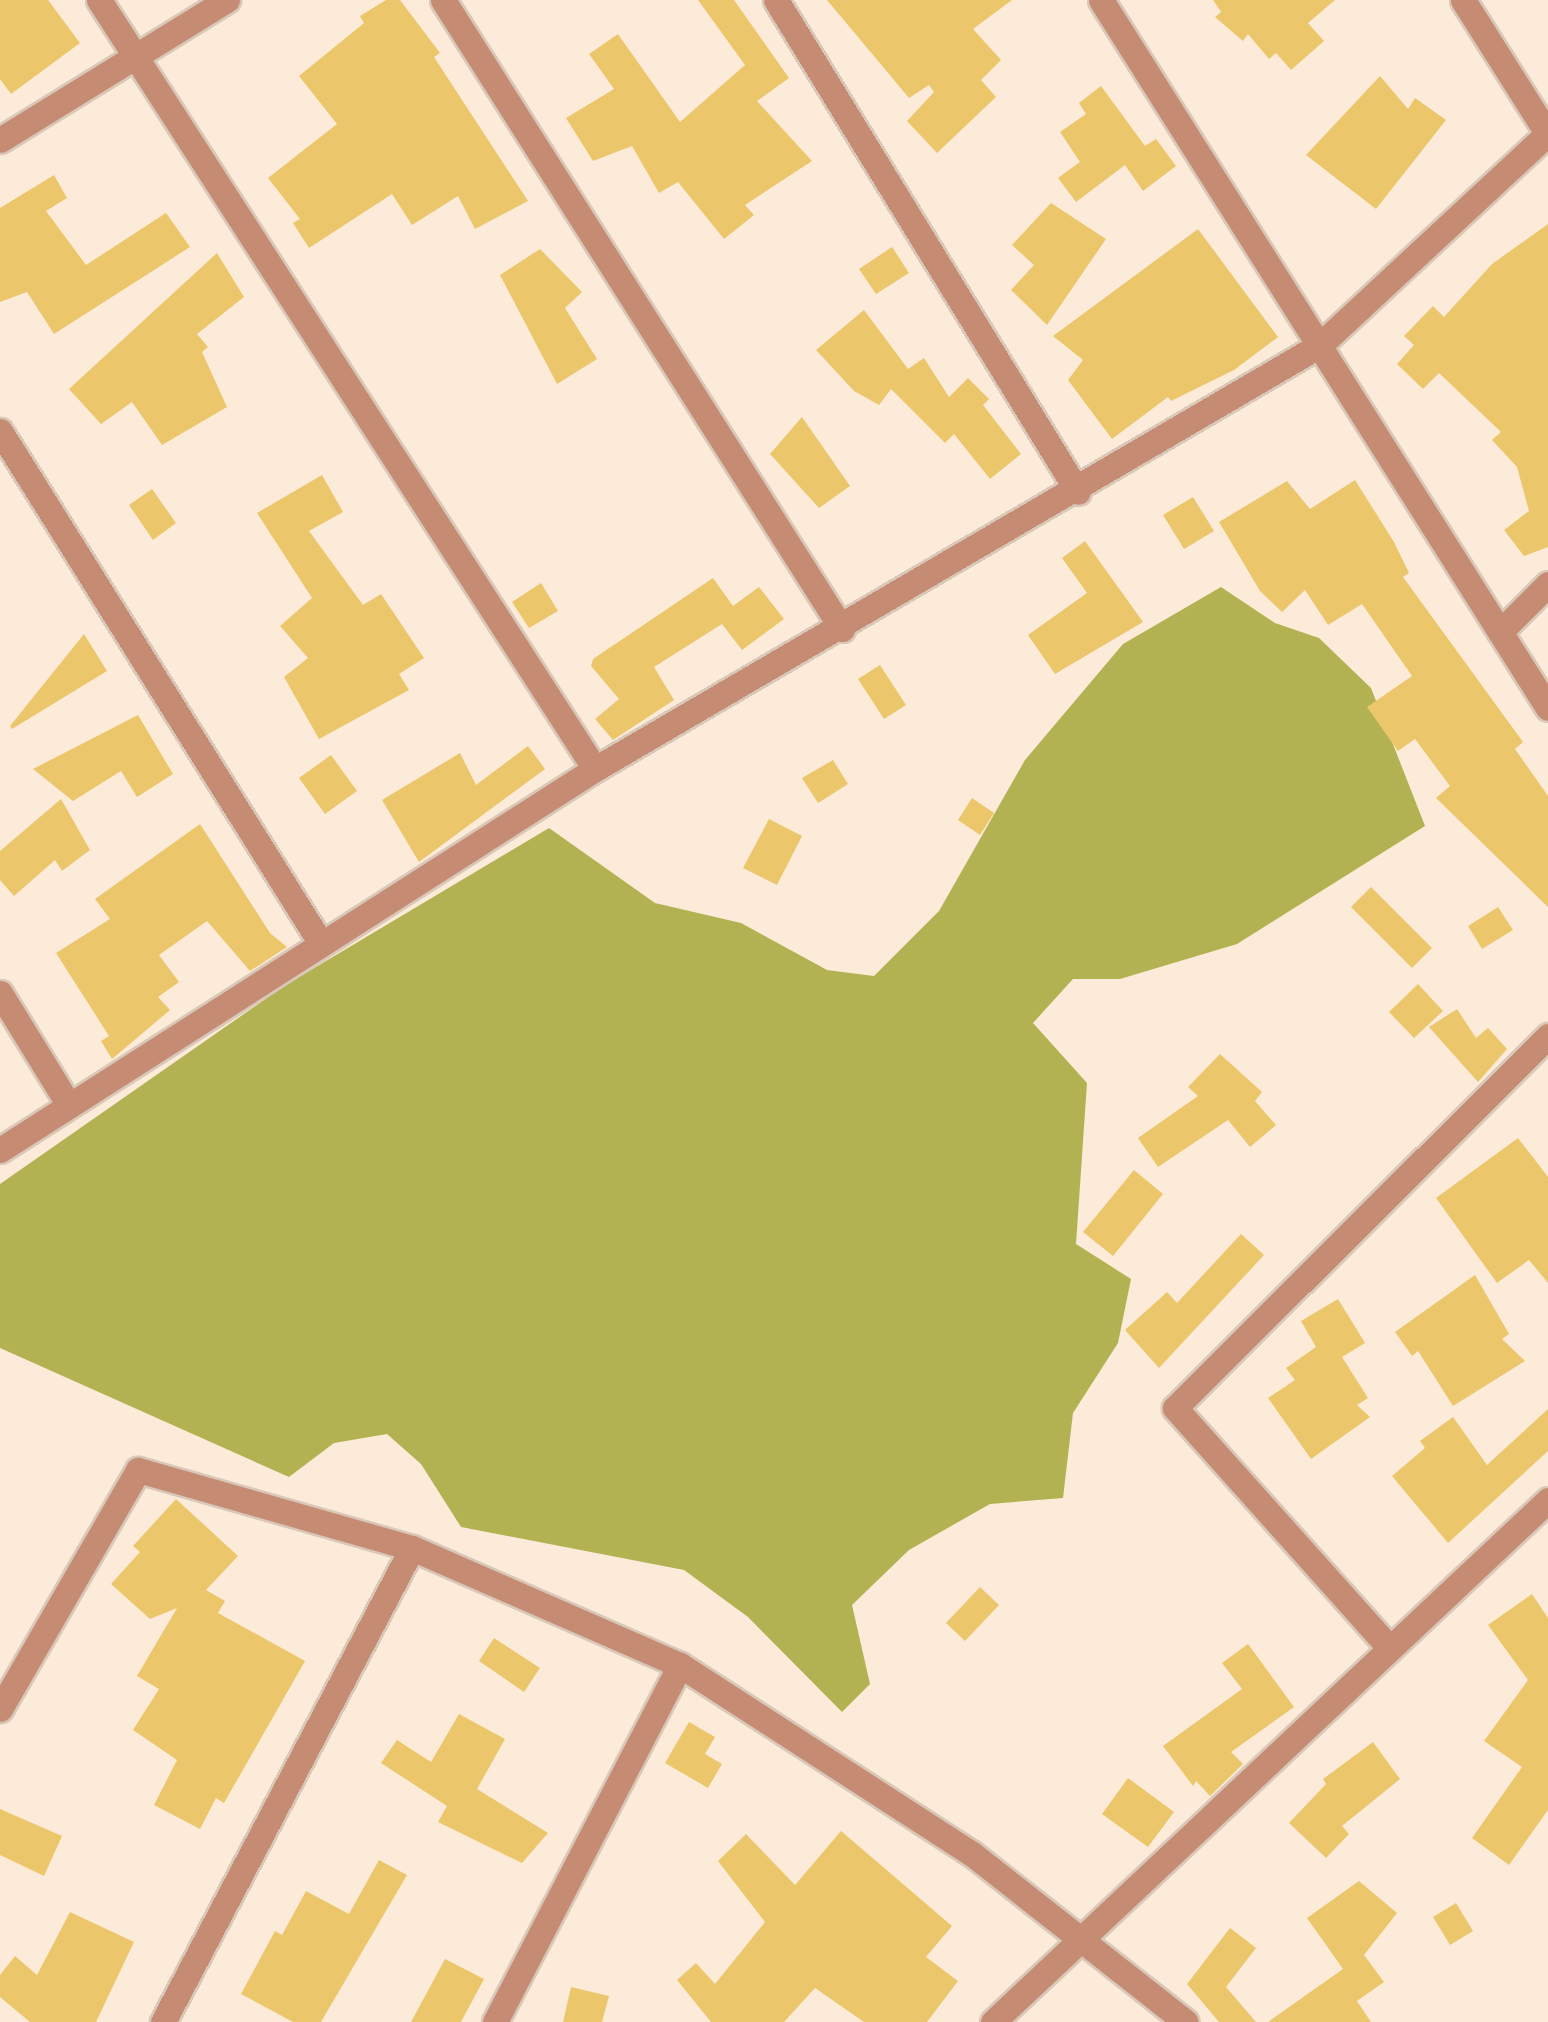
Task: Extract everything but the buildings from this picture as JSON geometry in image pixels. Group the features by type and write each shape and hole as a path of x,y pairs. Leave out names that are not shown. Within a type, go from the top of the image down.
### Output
{"street":[{"path":"99,0 595,769"},
{"path":"0,140 227,0"},
{"path":"443,0 842,629"},
{"path":"776,0 1078,492"},
{"path":"1101,0 1548,708"},
{"path":"0,1150 595,769 1078,492 1320,345 1548,133 1463,0"},
{"path":"0,430 320,942"},
{"path":"1500,632 1548,584"},
{"path":"0,992 69,1105"},
{"path":"1388,1645 1176,1408 1548,1036"},
{"path":"0,1709 138,1470 412,1548 680,1666 971,1853 1186,2022"},
{"path":"994,2022 1388,1645 1548,1500"},
{"path":"163,2022 412,1548"},
{"path":"495,2022 680,1666"}],"shaded area":[{"path":"1221,587 1275,623 1319,638 1371,688 1425,826 1237,944 1120,979 1073,979 1033,1023 1087,1083 1076,1244 1131,1279 1118,1343 1073,1413 1063,1498 990,1504 909,1550 852,1605 870,1684 842,1712 748,1617 684,1570 461,1527 421,1464 387,1434 334,1443 289,1477 0,1348 0,1184 284,986 549,828 655,903 741,923 827,970 874,976 939,911 1025,760 1123,644"}]}
